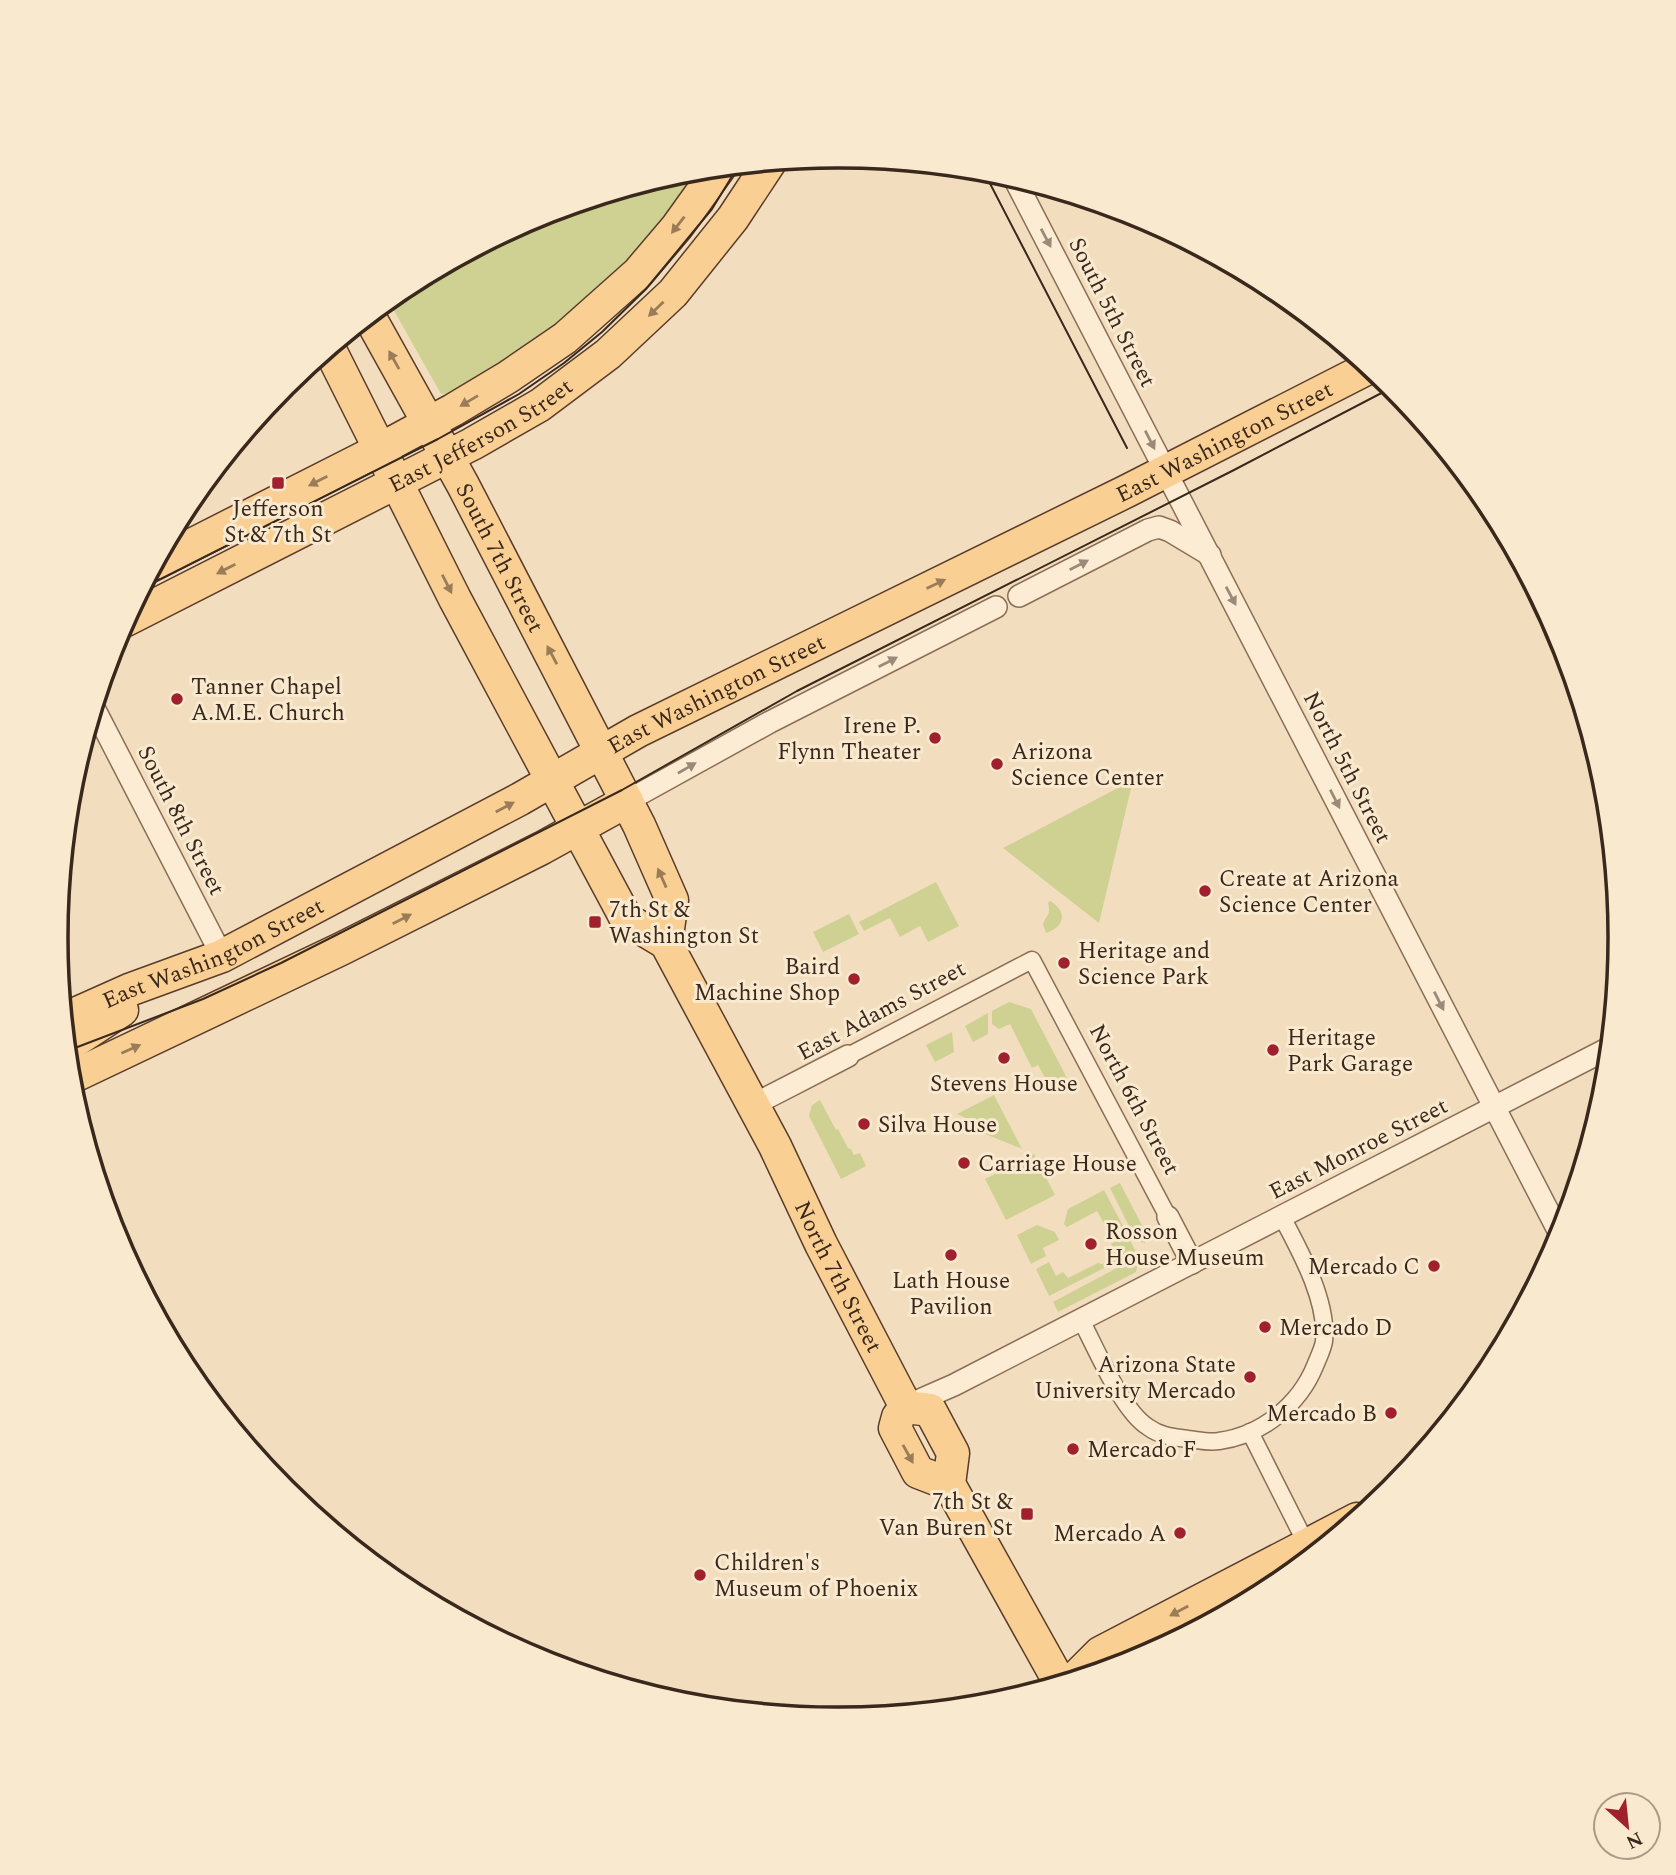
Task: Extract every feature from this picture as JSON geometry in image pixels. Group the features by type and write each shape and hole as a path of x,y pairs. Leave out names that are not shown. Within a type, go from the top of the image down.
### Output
{"main road":[{"name":"East Jefferson Street","path":"141,612 447,456 540,405 608,354 673,293 733,218 764,171"},
{"name":"East Jefferson Street","path":"169,556 429,423 508,377 565,338 638,273 677,227 712,179"},
{"name":"South 7th Street","path":"373,324 447,456 627,801"},
{"path":"333,356 486,658 626,919 666,943 753,1105"},
{"name":"East Washington Street","path":"73,1015 129,990 222,956 391,869 553,781 638,731 1360,372"},
{"path":"81,1073 329,956 627,801 672,900 666,943"},
{"path":"75,1041 141,999 222,956"},
{"name":"North 7th Street","path":"753,1105 821,1244 906,1406"},
{"path":"906,1406 930,1410 953,1453 949,1484 1055,1675"},
{"path":"1088,1665 1100,1653 1295,1557"}],"street":[{"name":"South 5th Street","path":"1020,190 1166,470"},
{"name":"North 5th Street","path":"1166,470 1553,1221"},
{"name":"East Washington Street","path":"1018,596 1148,530 1159,527 1210,555"},
{"path":"627,801 770,722 996,607"},
{"name":"South 8th Street","path":"100,719 222,956"},
{"name":"East Adams Street","path":"753,1105 1032,960"},
{"name":"North 6th Street","path":"1032,960 1192,1263"},
{"name":"East Monroe Street","path":"906,1406 954,1385 1599,1053"},
{"path":"1081,1320 1130,1410 1147,1427 1165,1436 1217,1442 1250,1433 1273,1420 1289,1406 1311,1375 1324,1343 1323,1312 1282,1217"},
{"path":"1250,1433 1308,1547"}],"green space":[{"path":"700,181 671,222 561,331 455,393 441,394 393,309 453,271 543,226 639,194"},
{"path":"1133,780 1099,923 1003,848"},
{"path":"936,882 959,926 928,942 920,926 900,937 890,918 864,931 859,922"},
{"path":"1050,901 1060,909 1062,918 1057,927 1046,933 1043,924 1049,912"},
{"path":"849,914 859,934 823,952 813,932"},
{"path":"1009,1002 1031,1009 1068,1080 1051,1089 1038,1065 1032,1068 1010,1024 999,1029 992,1024 992,1011"},
{"path":"988,1013 988,1034 973,1042 965,1026"},
{"path":"952,1032 954,1052 935,1062 926,1045"},
{"path":"994,1095 1022,1149 978,1131 974,1122 957,1114"},
{"path":"820,1100 848,1148 854,1155 860,1153 866,1166 841,1179 809,1116 812,1105"},
{"path":"1034,1154 1055,1195 1006,1220 985,1179"},
{"path":"1120,1183 1147,1235 1145,1243 1136,1240 1110,1188"},
{"path":"1104,1190 1123,1226 1115,1231 1108,1231 1097,1211 1067,1227 1064,1224 1068,1209"},
{"path":"1037,1225 1055,1232 1059,1240 1043,1248 1046,1256 1031,1264 1017,1235"},
{"path":"1126,1232 1136,1252 1049,1296 1036,1269 1049,1262 1056,1276 1063,1272 1068,1278 1111,1259 1114,1249 1111,1244 1116,1241 1117,1236"},
{"path":"1130,1261 1138,1264 1136,1272 1058,1312 1053,1302"}],"tram line":[{"path":"156,581 438,439 519,394 564,363 602,332 646,289 712,209 733,175"},
{"path":"990,183 1127,448"},
{"path":"76,1047 203,999 281,963 622,790 797,691 1382,393"}],"place":[{"name":"Jefferson St & 7th St","path":"278,483"},
{"name":"Tanner Chapel A.M.E. Church","path":"177,699"},
{"name":"Irene P. Flynn Theater","path":"935,738"},
{"name":"Arizona Science Center","path":"997,764"},
{"name":"Create at Arizona Science Center","path":"1205,891"},
{"name":"7th St & Washington St","path":"595,922"},
{"name":"Heritage and Science Park","path":"1064,963"},
{"name":"Baird Machine Shop","path":"854,979"},
{"name":"Heritage Park Garage","path":"1273,1050"},
{"name":"Stevens House","path":"1004,1058"},
{"name":"Silva House","path":"864,1124"},
{"name":"Carriage House","path":"964,1163"},
{"name":"Rosson House Museum","path":"1091,1244"},
{"name":"Lath House Pavilion","path":"951,1255"},
{"name":"Mercado C","path":"1434,1266"},
{"name":"Mercado D","path":"1265,1327"},
{"name":"Arizona State University Mercado","path":"1250,1377"},
{"name":"Mercado B","path":"1391,1413"},
{"name":"Mercado F","path":"1073,1449"},
{"name":"7th St & Van Buren St","path":"1027,1514"},
{"name":"Mercado A","path":"1180,1533"},
{"name":"Children's Museum of Phoenix","path":"700,1575"}]}
